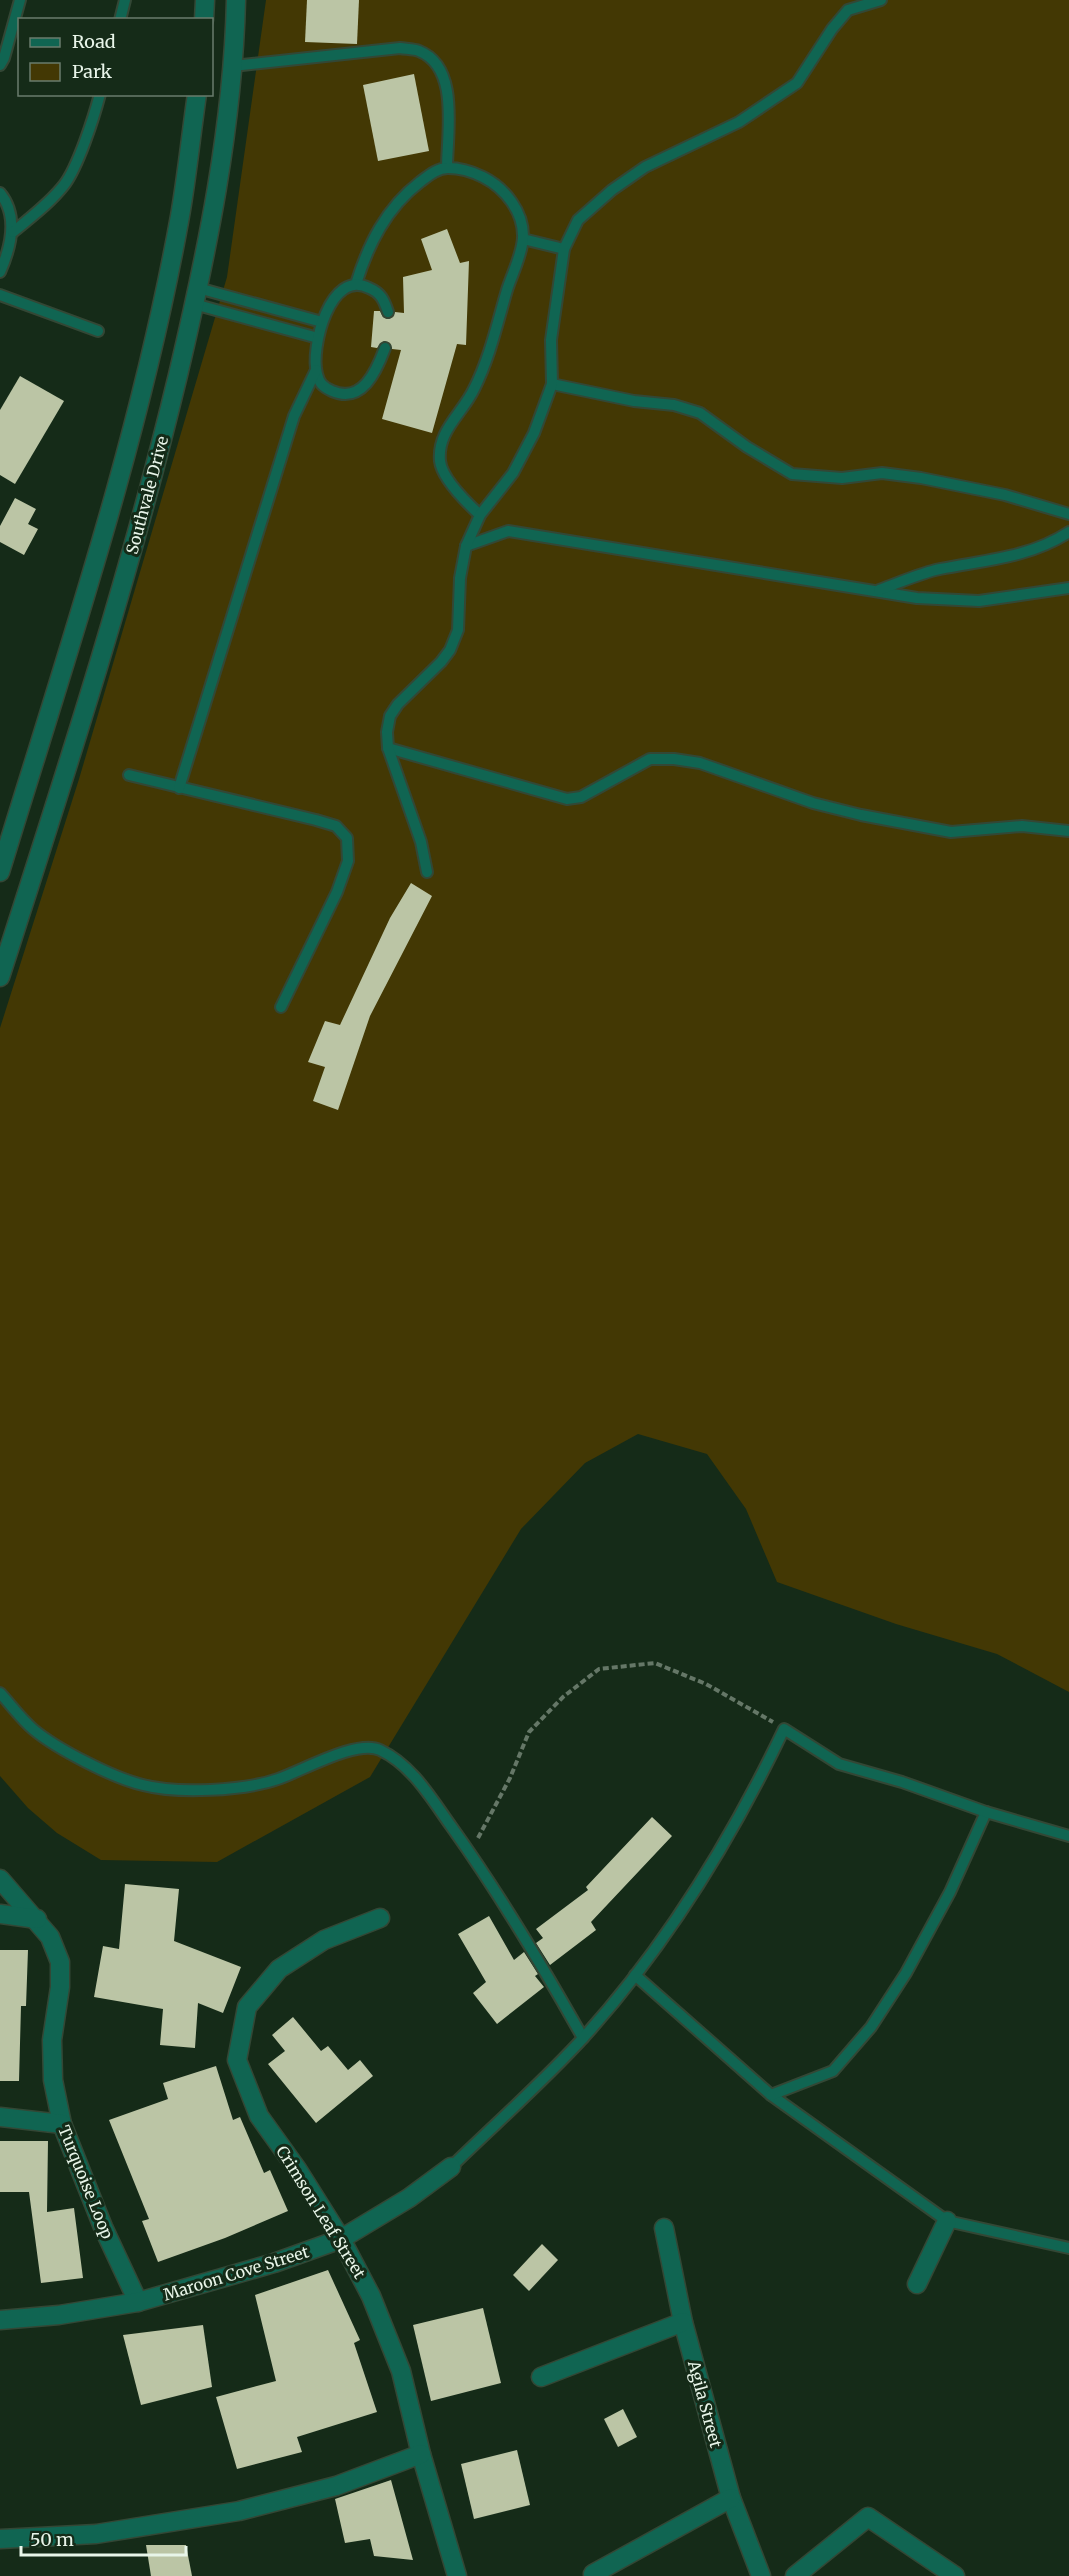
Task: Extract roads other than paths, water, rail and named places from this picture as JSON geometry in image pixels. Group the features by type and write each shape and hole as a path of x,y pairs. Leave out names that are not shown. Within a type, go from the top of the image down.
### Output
{"street":[{"path":"204,18 205,0"},
{"name":"Southvale Drive","path":"0,977 5,941 107,639 154,474 196,296 213,211 233,66 236,0"},
{"name":"Southvale Drive","path":"0,872 122,468 166,288 180,215 197,96"},
{"name":"Turquoise Loop","path":"0,1879 37,1919 50,1937 60,1962 60,1987 52,2040 54,2080 62,2124 103,2227 138,2302"},
{"path":"0,1914 37,1919"},
{"name":"Crimson Leaf Street","path":"380,1918 324,1941 279,1969 247,2007 237,2060 260,2116 341,2239 371,2296 401,2371 421,2454 457,2576"},
{"path":"0,2117 62,2124"},
{"name":"Maroon Cove Street","path":"0,2320 59,2316 138,2302 274,2263 341,2239 409,2198 451,2167"},
{"path":"917,2284 947,2222"},
{"name":"Agila Street","path":"664,2228 683,2322 731,2498 761,2576"},
{"path":"541,2377 683,2322"},
{"path":"0,2539 96,2534 239,2511 336,2486 421,2454"},
{"path":"593,2574 731,2498"},
{"path":"795,2576 868,2517 955,2576"}],"lane":[{"path":"0,65 20,0"},
{"path":"120,18 125,0"},
{"path":"427,872 421,842 388,748 387,732 390,716 398,704 441,662 450,650 458,630 459,578 466,546 480,515 513,473 534,433 552,384 551,340 564,249 578,220 612,190 645,167 739,122 788,89 797,82 832,28 848,10 881,0"},
{"path":"233,66 400,48 419,51 434,60 445,76 448,101 447,168"},
{"path":"13,232 43,207 65,183 92,121 99,96"},
{"path":"356,284 377,232 388,213 416,185 432,173 447,168 475,174 495,183 512,200 521,224 523,239 489,356 473,392 448,426 440,445 440,464 457,492 480,515"},
{"path":"0,193 7,201 13,232 0,272"},
{"path":"523,239 564,249"},
{"path":"179,788 294,416 316,370 318,338 322,322 334,297 344,288 356,284 366,286 384,298 388,312"},
{"path":"0,295 98,331"},
{"path":"196,296 322,322"},
{"path":"196,296 318,338"},
{"path":"316,370 323,386 335,392 350,394 363,388 371,378 385,348"},
{"path":"552,384 634,401 674,405 700,412 747,447 792,474 842,478 882,474 921,478 1005,495 1069,514"},
{"path":"466,546 508,531 917,598 979,601 1069,588"},
{"path":"876,591 938,569 1014,557 1035,550 1069,532"},
{"path":"388,748 567,799 580,796 650,759 674,759 700,763 813,803 895,822 951,832 1022,826 1069,831"},
{"path":"129,775 316,820 336,826 347,838 348,861 337,892 281,1007"},
{"path":"0,1693 34,1730 81,1760 143,1785 205,1792 274,1781 361,1747 378,1749 400,1762 421,1785 468,1850 545,1971 583,2038"},
{"path":"451,2167 583,2038 635,1975 705,1877 751,1799 784,1729 839,1764 902,1782 986,1812 1069,1836"},
{"path":"771,2095 833,2070 871,2027 906,1973 950,1892 986,1812"},
{"path":"635,1975 771,2095 947,2222 1069,2248"}]}
